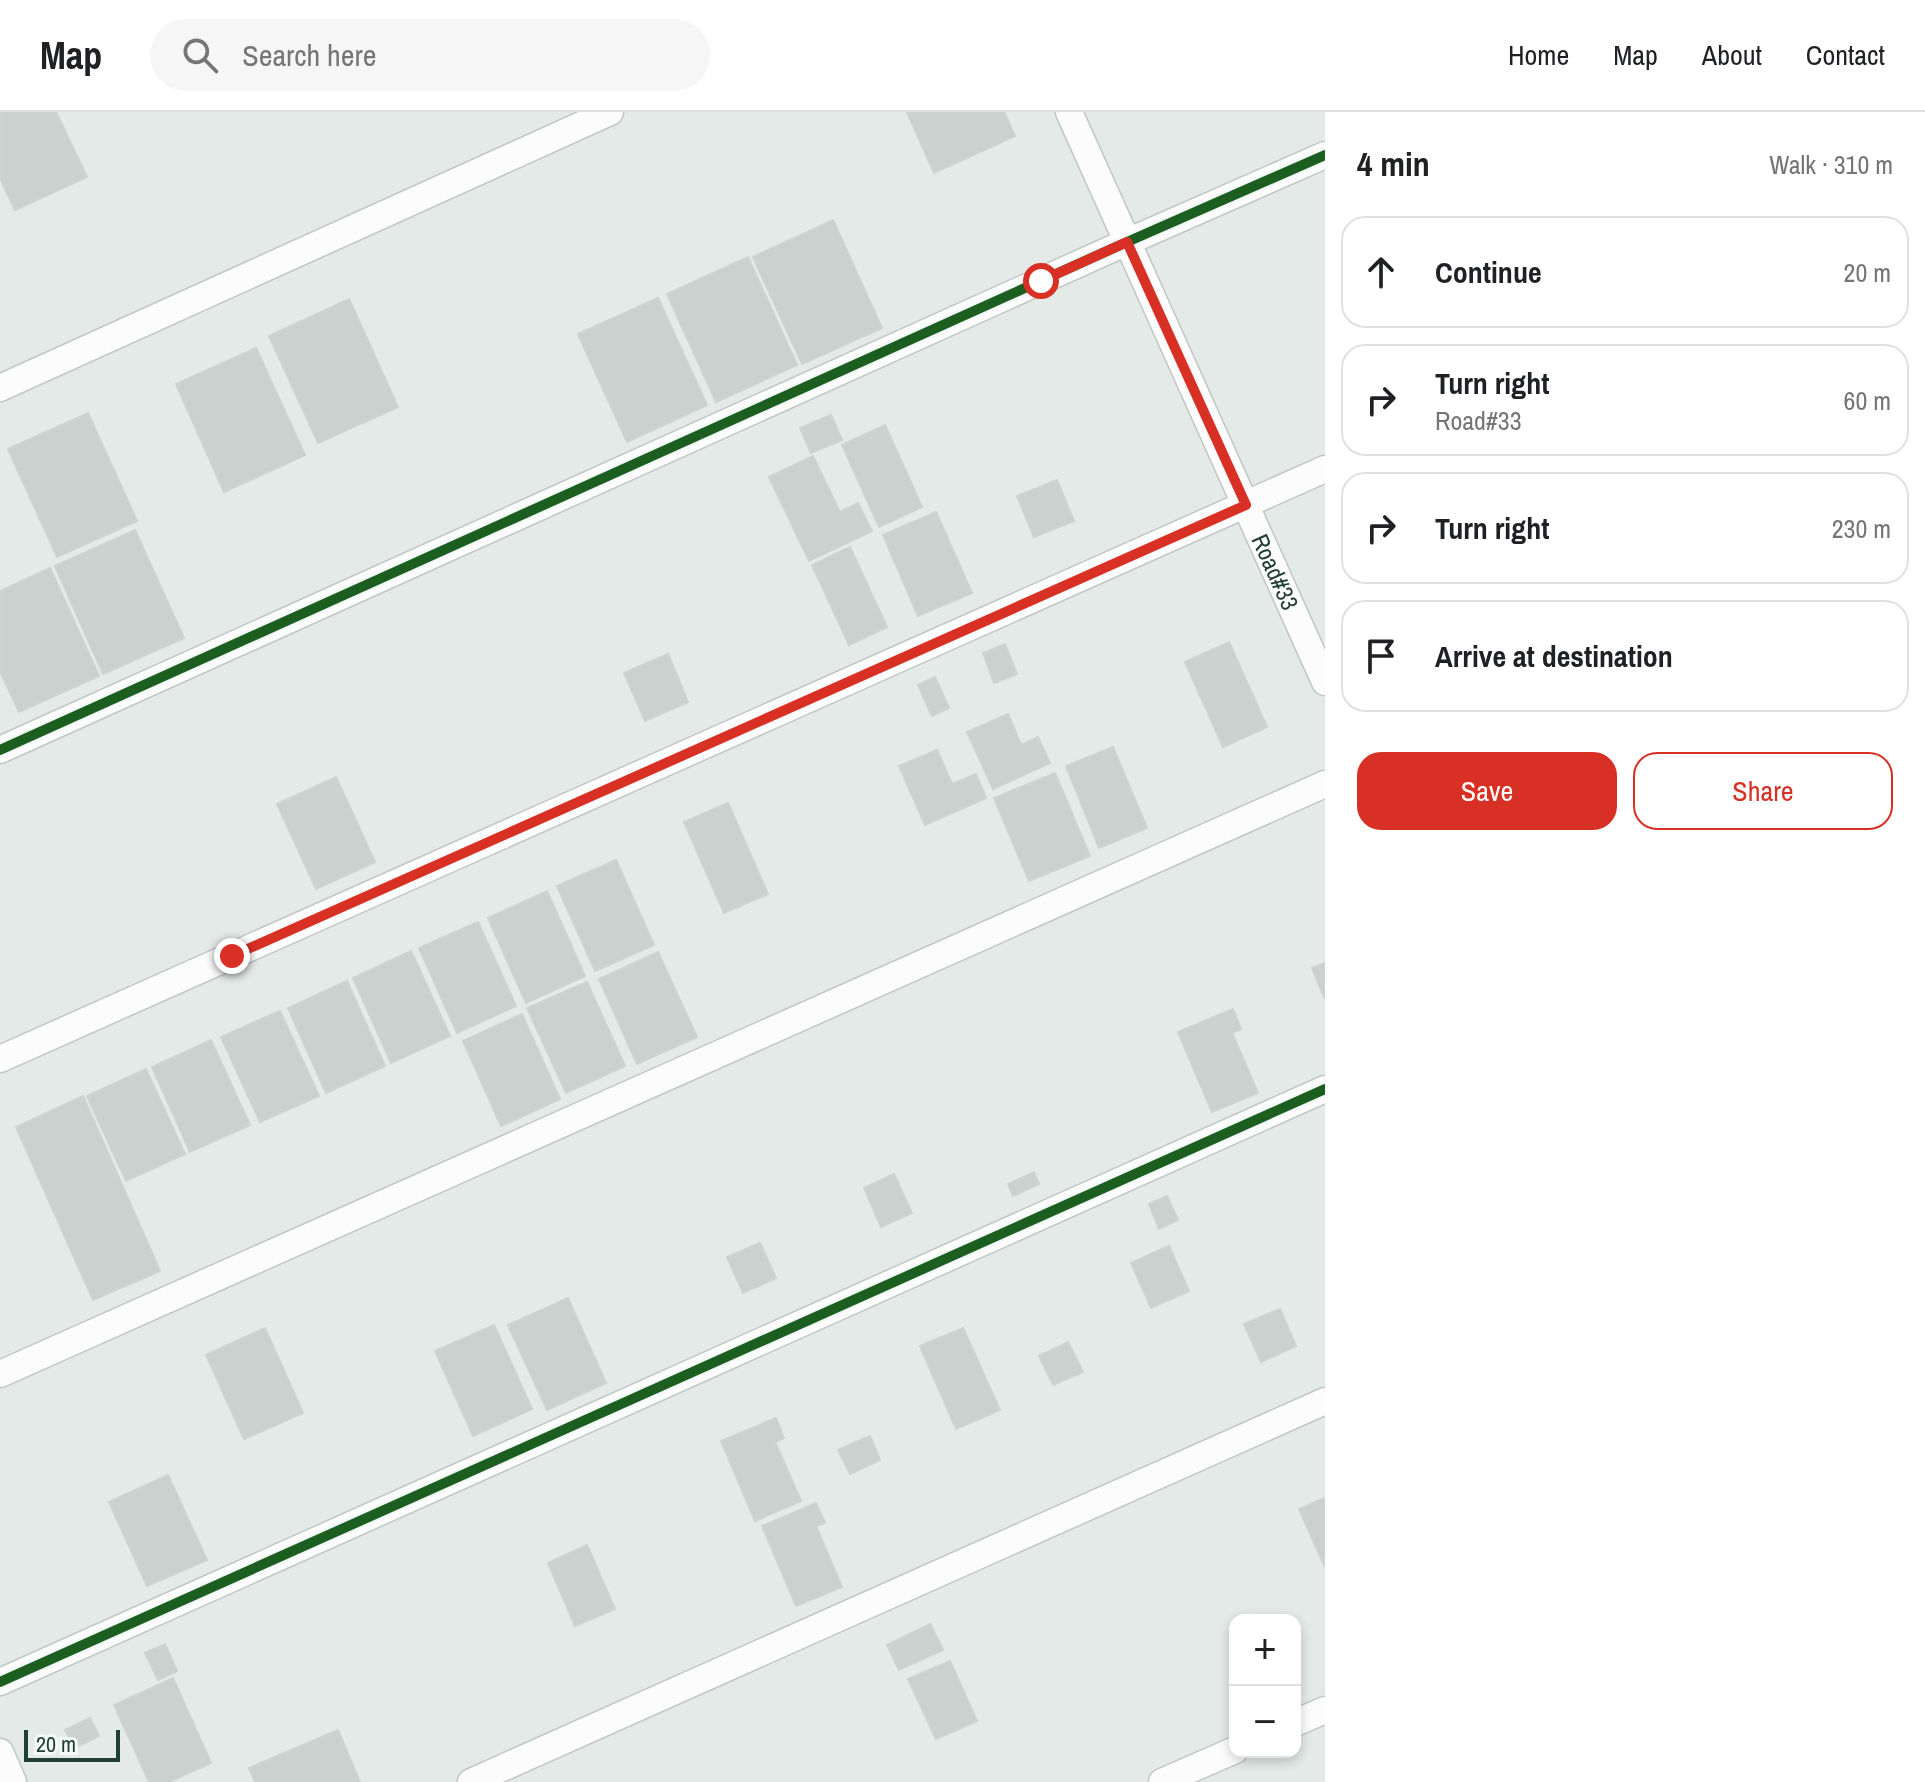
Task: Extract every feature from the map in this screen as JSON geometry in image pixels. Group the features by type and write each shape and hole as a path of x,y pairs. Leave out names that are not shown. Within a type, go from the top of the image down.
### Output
{"street":[{"path":"0,388 610,112"},
{"name":"Road#33","path":"1069,112 1325,682"},
{"path":"0,750 1325,155"},
{"path":"0,1059 1325,469"},
{"path":"0,1374 1325,784"},
{"path":"0,1682 1325,1089"},
{"path":"471,1782 1325,1401"},
{"path":"1301,1720 1325,1710"},
{"path":"0,1752 13,1782"},
{"path":"1162,1782 1229,1753"}],"building":[{"path":"0,112 56,112 87,177 15,210 0,178"},
{"path":"907,112 1004,112 1015,136 934,173"},
{"path":"833,220 882,328 802,364 753,257"},
{"path":"748,257 797,365 716,402 667,294"},
{"path":"658,298 707,405 627,442 578,334"},
{"path":"349,299 398,407 318,443 269,336"},
{"path":"256,348 305,455 224,492 176,384"},
{"path":"88,413 137,521 57,557 8,449"},
{"path":"831,415 842,440 811,453 800,428"},
{"path":"885,425 922,507 879,527 842,445"},
{"path":"813,456 840,512 858,503 872,531 809,561 769,477"},
{"path":"1057,480 1074,521 1034,537 1017,496"},
{"path":"936,512 972,593 918,616 883,535"},
{"path":"135,530 184,638 103,674 55,566"},
{"path":"850,547 887,627 849,645 812,565"},
{"path":"50,568 99,676 19,712 0,671 0,591"},
{"path":"1229,642 1267,727 1223,747 1185,662"},
{"path":"1005,644 1017,674 994,683 983,653"},
{"path":"668,654 688,702 645,721 624,673"},
{"path":"935,677 949,708 932,716 918,685"},
{"path":"1008,714 1021,745 1038,737 1050,763 993,789 967,732"},
{"path":"1113,747 1147,828 1099,848 1066,766"},
{"path":"937,750 952,784 976,774 986,798 925,825 899,766"},
{"path":"1055,773 1090,856 1029,881 994,798"},
{"path":"336,777 375,862 316,889 277,804"},
{"path":"728,803 768,894 724,913 684,822"},
{"path":"616,860 654,945 595,971 557,886"},
{"path":"547,891 585,976 526,1003 488,918"},
{"path":"478,922 516,1006 457,1033 419,948"},
{"path":"411,951 450,1036 391,1063 353,978"},
{"path":"658,952 697,1037 637,1064 599,979"},
{"path":"1325,963 1325,999 1312,968"},
{"path":"347,981 385,1066 326,1093 288,1008"},
{"path":"587,982 625,1066 566,1093 527,1008"},
{"path":"1233,1009 1241,1029 1232,1033 1258,1093 1212,1112 1178,1032"},
{"path":"280,1011 319,1096 260,1122 221,1037"},
{"path":"522,1014 560,1099 501,1126 463,1041"},
{"path":"211,1040 250,1125 190,1152 152,1067"},
{"path":"146,1069 185,1154 126,1181 87,1096"},
{"path":"83,1096 160,1271 93,1300 16,1127"},
{"path":"1034,1172 1039,1184 1013,1196 1008,1184"},
{"path":"894,1174 912,1213 881,1227 864,1188"},
{"path":"1167,1196 1178,1220 1159,1229 1149,1204"},
{"path":"760,1243 776,1278 743,1293 727,1257"},
{"path":"1169,1246 1189,1291 1151,1308 1131,1263"},
{"path":"568,1298 606,1383 547,1410 508,1325"},
{"path":"1280,1309 1296,1346 1261,1362 1244,1324"},
{"path":"494,1325 532,1409 473,1436 435,1351"},
{"path":"265,1328 303,1413 244,1439 206,1355"},
{"path":"963,1328 1000,1410 956,1429 920,1346"},
{"path":"1068,1342 1083,1372 1053,1385 1039,1356"},
{"path":"776,1418 784,1438 775,1442 801,1501 755,1521 721,1441"},
{"path":"870,1436 880,1460 850,1474 838,1450"},
{"path":"168,1475 207,1560 147,1586 109,1502"},
{"path":"1325,1498 1325,1567 1299,1509"},
{"path":"816,1503 825,1523 816,1526 842,1587 796,1606 762,1526"},
{"path":"587,1545 615,1609 575,1626 548,1563"},
{"path":"930,1624 943,1650 899,1670 887,1645"},
{"path":"165,1644 177,1671 158,1680 145,1653"},
{"path":"950,1661 977,1721 936,1739 908,1679"},
{"path":"173,1678 211,1763 169,1782 149,1782 114,1705"},
{"path":"90,1718 99,1736 74,1748 65,1730"},
{"path":"338,1730 360,1782 255,1782 249,1768"}],"cycle path":[{"path":"0,750 1325,155"},
{"path":"0,1682 1325,1089"}],"route":[{"path":"232,956 1246,505 1127,242 1041,281"}]}
